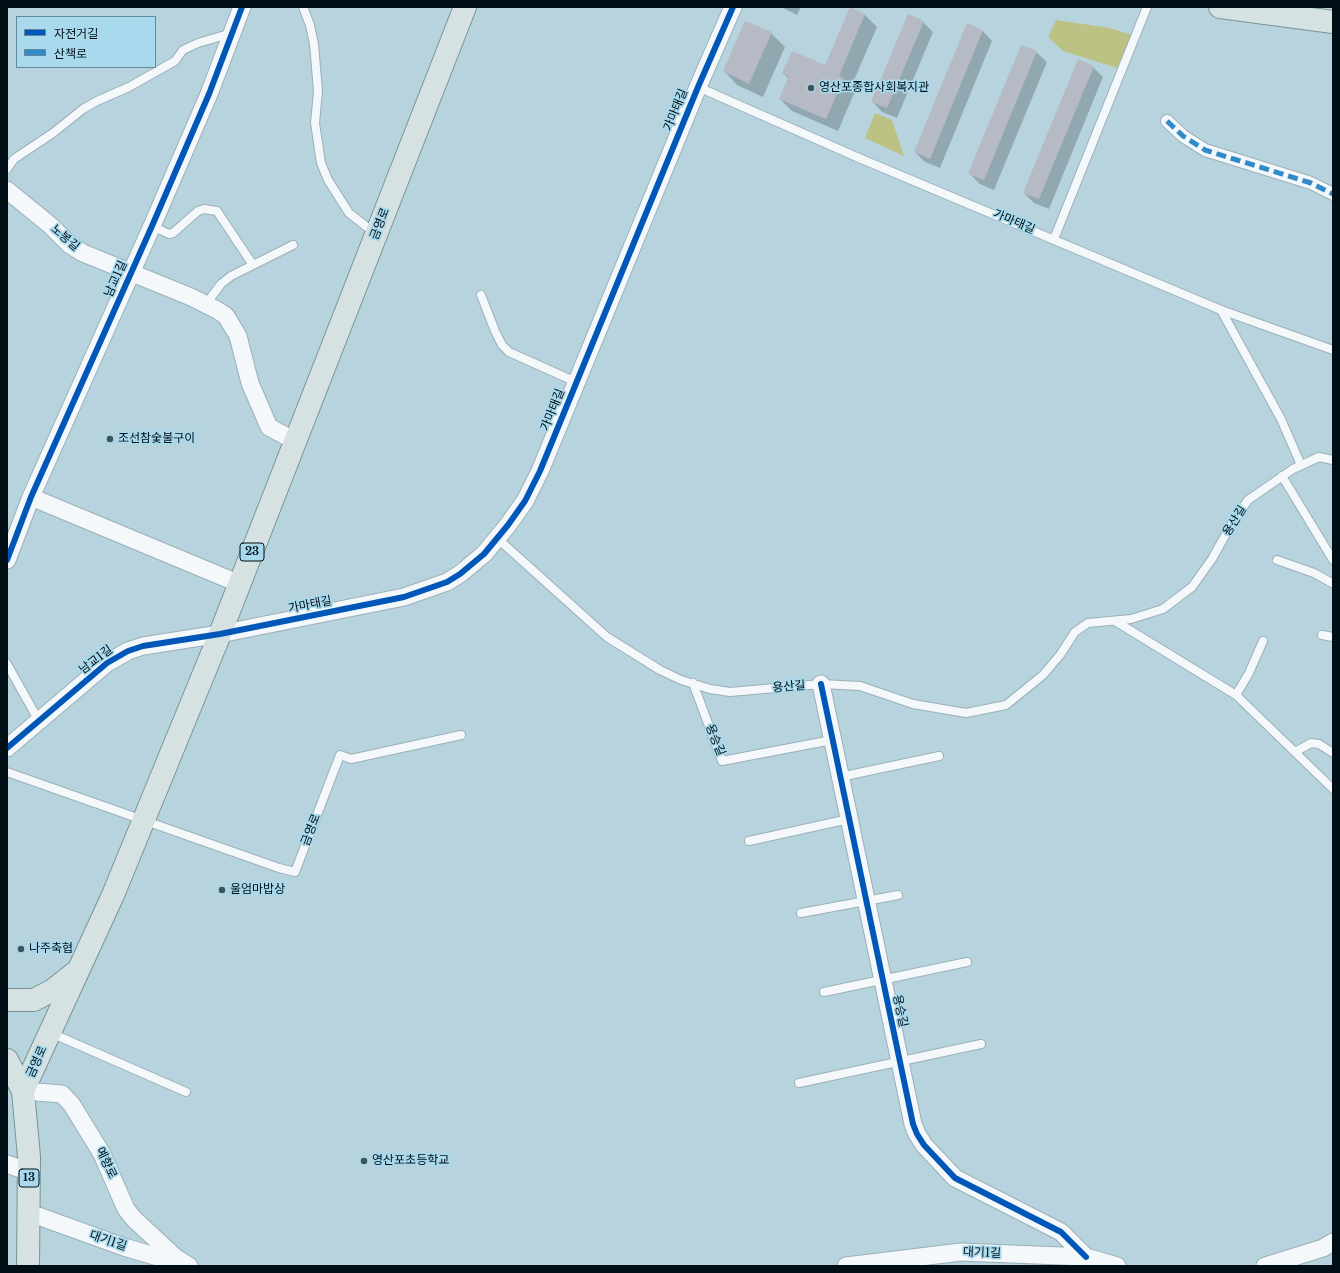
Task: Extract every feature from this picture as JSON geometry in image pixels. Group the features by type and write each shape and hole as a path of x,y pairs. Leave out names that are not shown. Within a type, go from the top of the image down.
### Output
{"main road":[{"name":"금영로","path":"23,1091 113,895 220,634 465,7"},
{"path":"1220,7 1333,22"},
{"path":"7,1000 34,1000 53,990 79,970"},
{"name":"13","path":"7,1060 23,1091 29,1172 27,1212 28,1266"}],"street":[{"name":"남교1길","path":"7,560 30,497 152,226 242,7"},
{"name":"가마태길","path":"220,634 404,598 430,589 460,574 498,539 525,501 537,477 698,87 733,7"},
{"path":"1168,121 1183,136 1205,150 1311,183 1333,194"},
{"name":"노봉길","path":"7,190 70,245 97,260 130,274"},
{"path":"130,274 206,304 217,310 232,323 238,336 250,383 269,426 295,441"},
{"path":"30,497 240,584"},
{"name":"남교1길","path":"7,748 115,657 143,646 220,634"},
{"name":"용승길","path":"821,684 899,1061 913,1124 917,1134 924,1145 955,1178 1061,1232 1086,1257"},
{"name":"예향로","path":"23,1091 62,1094 72,1105 102,1154 126,1209 134,1219 183,1262"},
{"path":"7,1164 29,1172"},
{"name":"대기1길","path":"27,1212 155,1261 183,1262"},
{"path":"1265,1266 1323,1248 1333,1242"},
{"name":"대기1길","path":"846,1266 961,1252 1086,1257 1117,1266"}],"lane":[{"path":"303,7 310,25 314,44 318,91 315,123 321,163 328,180 348,213 376,234"},
{"path":"1054,239 1147,7"},
{"path":"7,169 14,159 53,133 83,109 129,87 175,62 183,50 198,43 233,32"},
{"name":"가마태길","path":"698,87 860,158 1221,310 1333,350"},
{"path":"152,226 169,234 173,234 198,211 204,209 217,211 253,265"},
{"path":"206,304 221,284 253,265 293,245"},
{"path":"482,295 495,331 502,345 509,352 576,382"},
{"path":"1221,310 1281,419 1301,465"},
{"name":"용산길","path":"498,539 607,637 667,674 710,689 730,692 821,684 860,686 913,704 966,713 1006,705 1043,675 1060,655 1075,632 1088,623 1132,619 1163,609 1192,587 1212,560 1231,525 1248,500 1282,476 1301,465 1319,457 1333,460"},
{"path":"1282,476 1333,560"},
{"path":"1277,560 1314,573 1333,583"},
{"path":"1115,621 1236,695 1333,789"},
{"path":"1322,635 1333,637"},
{"path":"1236,695 1249,673 1263,641"},
{"path":"7,664 39,721"},
{"name":"용승길","path":"693,683 722,761 832,740"},
{"name":"금영로","path":"144,820 279,868 295,872 340,756 352,759 461,736"},
{"path":"1295,752 1311,742 1319,744 1333,753"},
{"path":"840,777 939,756"},
{"path":"7,772 144,820"},
{"path":"749,841 849,819"},
{"path":"801,913 898,894"},
{"name":"용승길","path":"824,992 966,962"},
{"name":"금영로","path":"50,1032 186,1092"},
{"path":"799,1083 981,1044"}],"green space":[{"path":"1056,20 1110,28 1132,35 1117,68 1063,51 1048,37"},
{"path":"875,113 892,120 904,156 865,138"}],"building":[{"name":"영산포종합사회복지관","path":"850,7 865,14 839,76 844,78 826,119 779,99 789,76 782,73 792,51 825,65"},
{"path":"908,14 924,21 887,108 871,102"},
{"path":"745,21 772,32 749,84 723,71"},
{"path":"967,23 983,30 930,159 914,152"},
{"path":"1021,45 1037,51 984,180 968,174"},
{"path":"1078,59 1094,66 1039,199 1023,193"}],"marked path":[{"path":"1167,121 1183,136 1205,150 1311,183 1333,194"}],"cycle path":[{"path":"7,560 31,497 209,94 242,7"},
{"path":"7,748 107,663 128,651 143,646 220,634 404,597 447,582 460,574 484,554 508,525 525,501 540,471 698,87 733,7"},
{"path":"821,684 913,1124 917,1134 924,1145 955,1178 1061,1232 1086,1257"}],"place":[{"name":"영산포종합사회복지관","path":"811,88"},
{"name":"조선참숯불구이","path":"110,439"},
{"name":"울엄마밥상","path":"222,890"},
{"name":"나주축협","path":"21,949"},
{"name":"영산포초등학교","path":"364,1161"}]}
